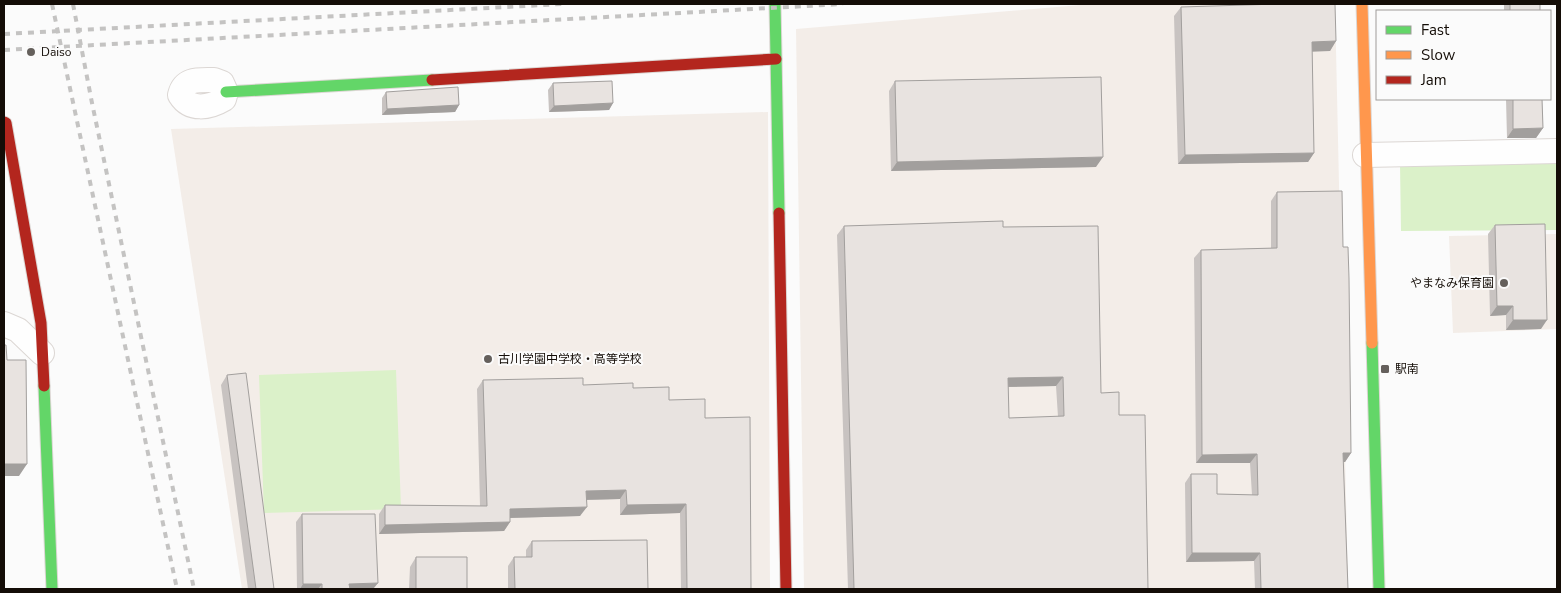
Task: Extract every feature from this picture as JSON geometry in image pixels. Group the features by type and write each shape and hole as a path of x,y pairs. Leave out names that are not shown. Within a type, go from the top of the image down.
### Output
{"street":[{"path":"775,4 786,589"},
{"path":"1362,4 1379,589"},
{"path":"226,92 776,58"},
{"path":"4,122 6,123 41,324 52,589"},
{"path":"1366,155 1557,151"},
{"path":"4,324 18,330 42,353"}],"shaded area":[{"path":"1092,4 1335,4 1348,589 804,589 796,29"},
{"name":"古川学園中学校・高等学校","path":"768,112 770,589 242,589 171,129"},
{"name":"やまなみ保育園","path":"1557,234 1557,329 1453,333 1449,236"}],"green space":[{"path":"1557,163 1557,230 1401,231 1400,164"},
{"path":"396,370 401,509 264,513 259,375"}],"building":[{"path":"1335,4 1336,41 1312,42 1314,153 1185,155 1181,7"},
{"path":"1510,4 1540,4 1540,10 1510,10"},
{"path":"1101,77 1103,157 897,162 895,81"},
{"path":"612,81 613,103 554,106 553,83"},
{"path":"458,87 459,105 387,109 386,92"},
{"path":"1513,100 1542,100 1543,128 1513,129"},
{"path":"1342,191 1343,247 1348,247 1349,278 1351,453 1343,453 1348,589 1261,589 1260,553 1192,553 1191,474 1217,474 1217,494 1258,495 1257,454 1202,455 1201,250 1277,248 1277,192"},
{"path":"1003,221 1003,227 1098,226 1101,393 1119,392 1119,415 1145,415 1148,589 854,589 844,226","holes":["1063,377 1064,416 1009,418 1008,378"]},
{"path":"1545,224 1547,320 1513,320 1513,306 1497,306 1495,225"},
{"path":"4,345 6,345 7,360 26,360 27,464 4,464"},
{"path":"246,373 274,589 256,589 227,375"},
{"path":"583,378 583,385 633,383 633,388 669,387 669,400 705,399 705,418 750,417 751,589 687,589 686,504 627,505 626,490 586,491 587,507 510,509 510,522 385,525 385,505 487,506 483,380"},
{"path":"302,514 375,514 378,583 349,584 350,589 322,589 322,584 303,584"},
{"path":"647,540 648,589 515,589 514,557 532,557 532,541"},
{"path":"416,557 467,557 467,589 416,589"}],"railway":[{"path":"52,4 177,589"},
{"path":"73,4 194,589"},
{"path":"4,34 562,4"},
{"path":"4,50 843,4"}],"traffic: fast":[{"path":"775,4 779,213"},
{"path":"226,92 432,80"},
{"path":"1372,343 1379,589"},
{"path":"44,386 52,589"}],"traffic: slow":[{"path":"1362,4 1372,343"}],"traffic: jam":[{"path":"432,80 776,59"},
{"path":"4,122 6,123 41,323 44,386"},
{"path":"779,213 786,589"}],"place":[{"name":"Daiso","path":"31,52"},
{"name":"やまなみ保育園","path":"1504,283"},
{"name":"古川学園中学校・高等学校","path":"488,359"},
{"name":"駅南","path":"1385,369"}]}
